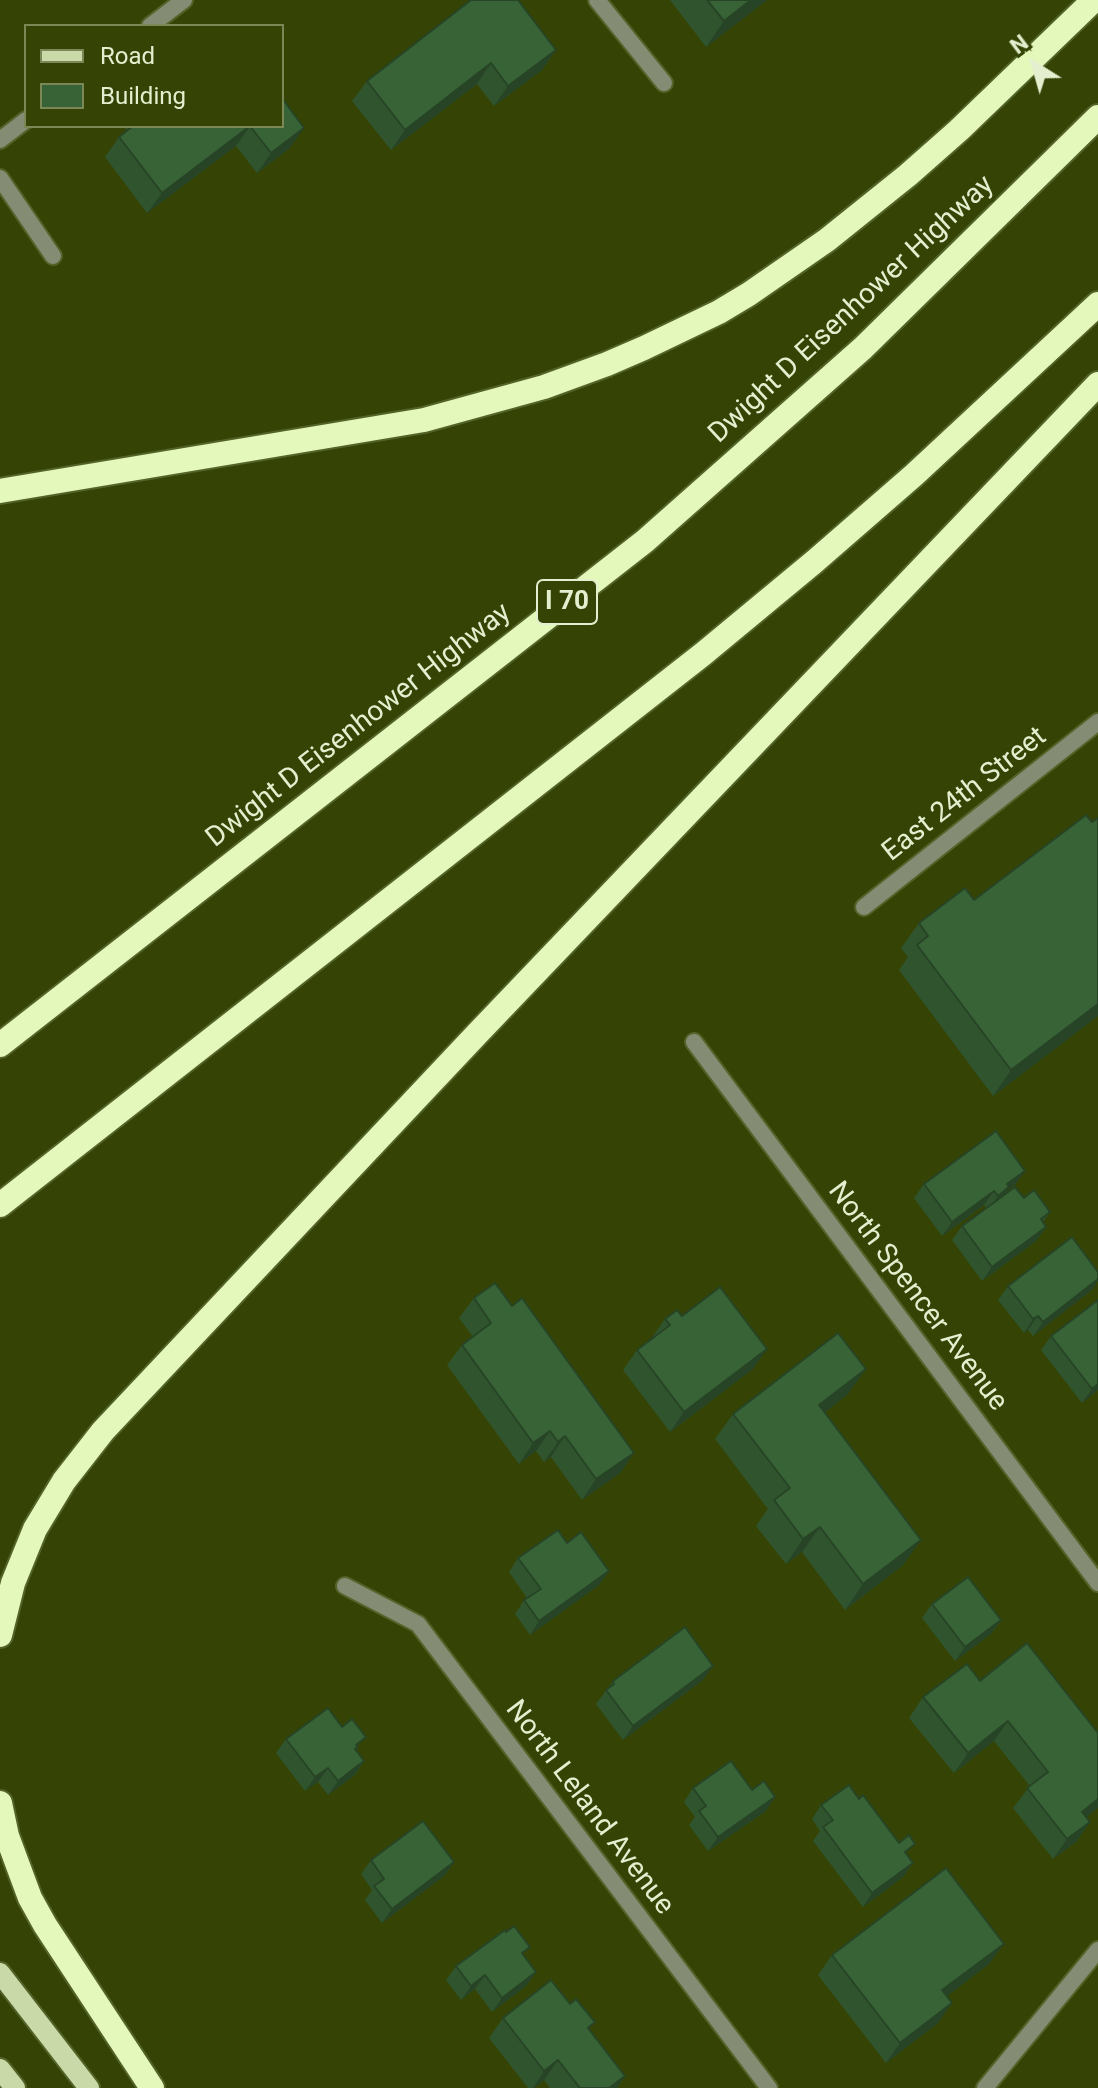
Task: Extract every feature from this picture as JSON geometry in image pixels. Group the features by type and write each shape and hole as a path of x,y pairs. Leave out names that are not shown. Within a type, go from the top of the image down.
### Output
{"highway":[{"path":"0,491 424,420 544,387 644,348 749,294 837,232 959,130 1094,0"},
{"name":"Dwight D Eisenhower Highway","path":"0,1045 645,541 863,348 1098,117"},
{"path":"0,1205 703,654 914,475 1098,304"},
{"path":"0,1635 13,1583 35,1529 64,1481 103,1431 476,1035 1098,384"},
{"path":"0,1803 7,1836 30,1898 152,2088"}],"main road":[{"path":"0,1973 89,2088"},
{"path":"0,2069 15,2088"}],"street":[{"path":"153,24 184,0"},
{"path":"597,0 664,83"},
{"path":"0,140 24,122"},
{"path":"0,178 53,256"},
{"name":"East 24th Street","path":"864,907 1098,722"},
{"name":"North Spencer Avenue","path":"694,1042 1098,1583"},
{"name":"North Leland Avenue","path":"345,1586 418,1624 769,2088"},
{"path":"985,2088 1098,1950"}],"building":[{"path":"471,0 518,0 556,50 508,86 491,63 405,130 367,81"},
{"path":"707,0 751,0 724,21"},
{"path":"284,101 304,128 271,153 252,128 284,128"},
{"path":"130,128 247,128 162,193 119,137"},
{"path":"1086,815 1092,822 1098,818 1098,1004 1011,1070 917,945 928,936 919,923 965,888 974,900"},
{"path":"996,1131 1025,1171 1007,1184 1009,1187 998,1196 994,1191 952,1222 924,1184"},
{"path":"1015,1187 1024,1198 1034,1190 1050,1212 1041,1219 1046,1227 992,1267 962,1226"},
{"path":"1072,1237 1098,1272 1098,1279 1043,1322 1038,1316 1033,1319 1008,1286"},
{"path":"495,1283 512,1306 522,1298 634,1453 596,1479 565,1436 558,1442 550,1431 533,1443 462,1345 491,1323 474,1298"},
{"path":"720,1287 767,1349 684,1412 637,1350 670,1325 665,1319 677,1310 682,1316"},
{"path":"1098,1300 1098,1384 1092,1389 1051,1336"},
{"path":"838,1333 866,1369 819,1405 921,1540 863,1584 820,1527 803,1539 774,1500 790,1488 733,1414"},
{"path":"558,1530 567,1543 581,1532 609,1571 539,1621 524,1600 541,1589 518,1558"},
{"path":"968,1577 1001,1620 965,1647 932,1604"},
{"path":"685,1627 713,1666 633,1726 606,1690 614,1684 613,1681"},
{"path":"1027,1643 1098,1733 1098,1799 1082,1812 1090,1822 1067,1839 1027,1788 1048,1772 1008,1721 968,1753 923,1697 967,1664 980,1681"},
{"path":"328,1708 342,1727 352,1719 366,1737 355,1749 364,1761 338,1781 328,1768 315,1777 286,1739"},
{"path":"731,1761 752,1790 764,1781 775,1797 718,1837 699,1811 706,1806 693,1788"},
{"path":"849,1785 859,1799 863,1795 899,1843 909,1835 915,1844 905,1852 913,1863 872,1893 823,1827 833,1820 821,1805"},
{"path":"423,1821 454,1862 392,1909 374,1886 384,1879 371,1860"},
{"path":"946,1868 1004,1944 942,1990 952,2003 900,2043 832,1955"},
{"path":"514,1926 530,1947 522,1953 536,1972 502,1998 485,1975 471,1986 456,1966"},
{"path":"551,1980 570,2004 576,1999 595,2022 588,2028 625,2076 609,2088 580,2088 558,2060 544,2071 503,2018"}]}
